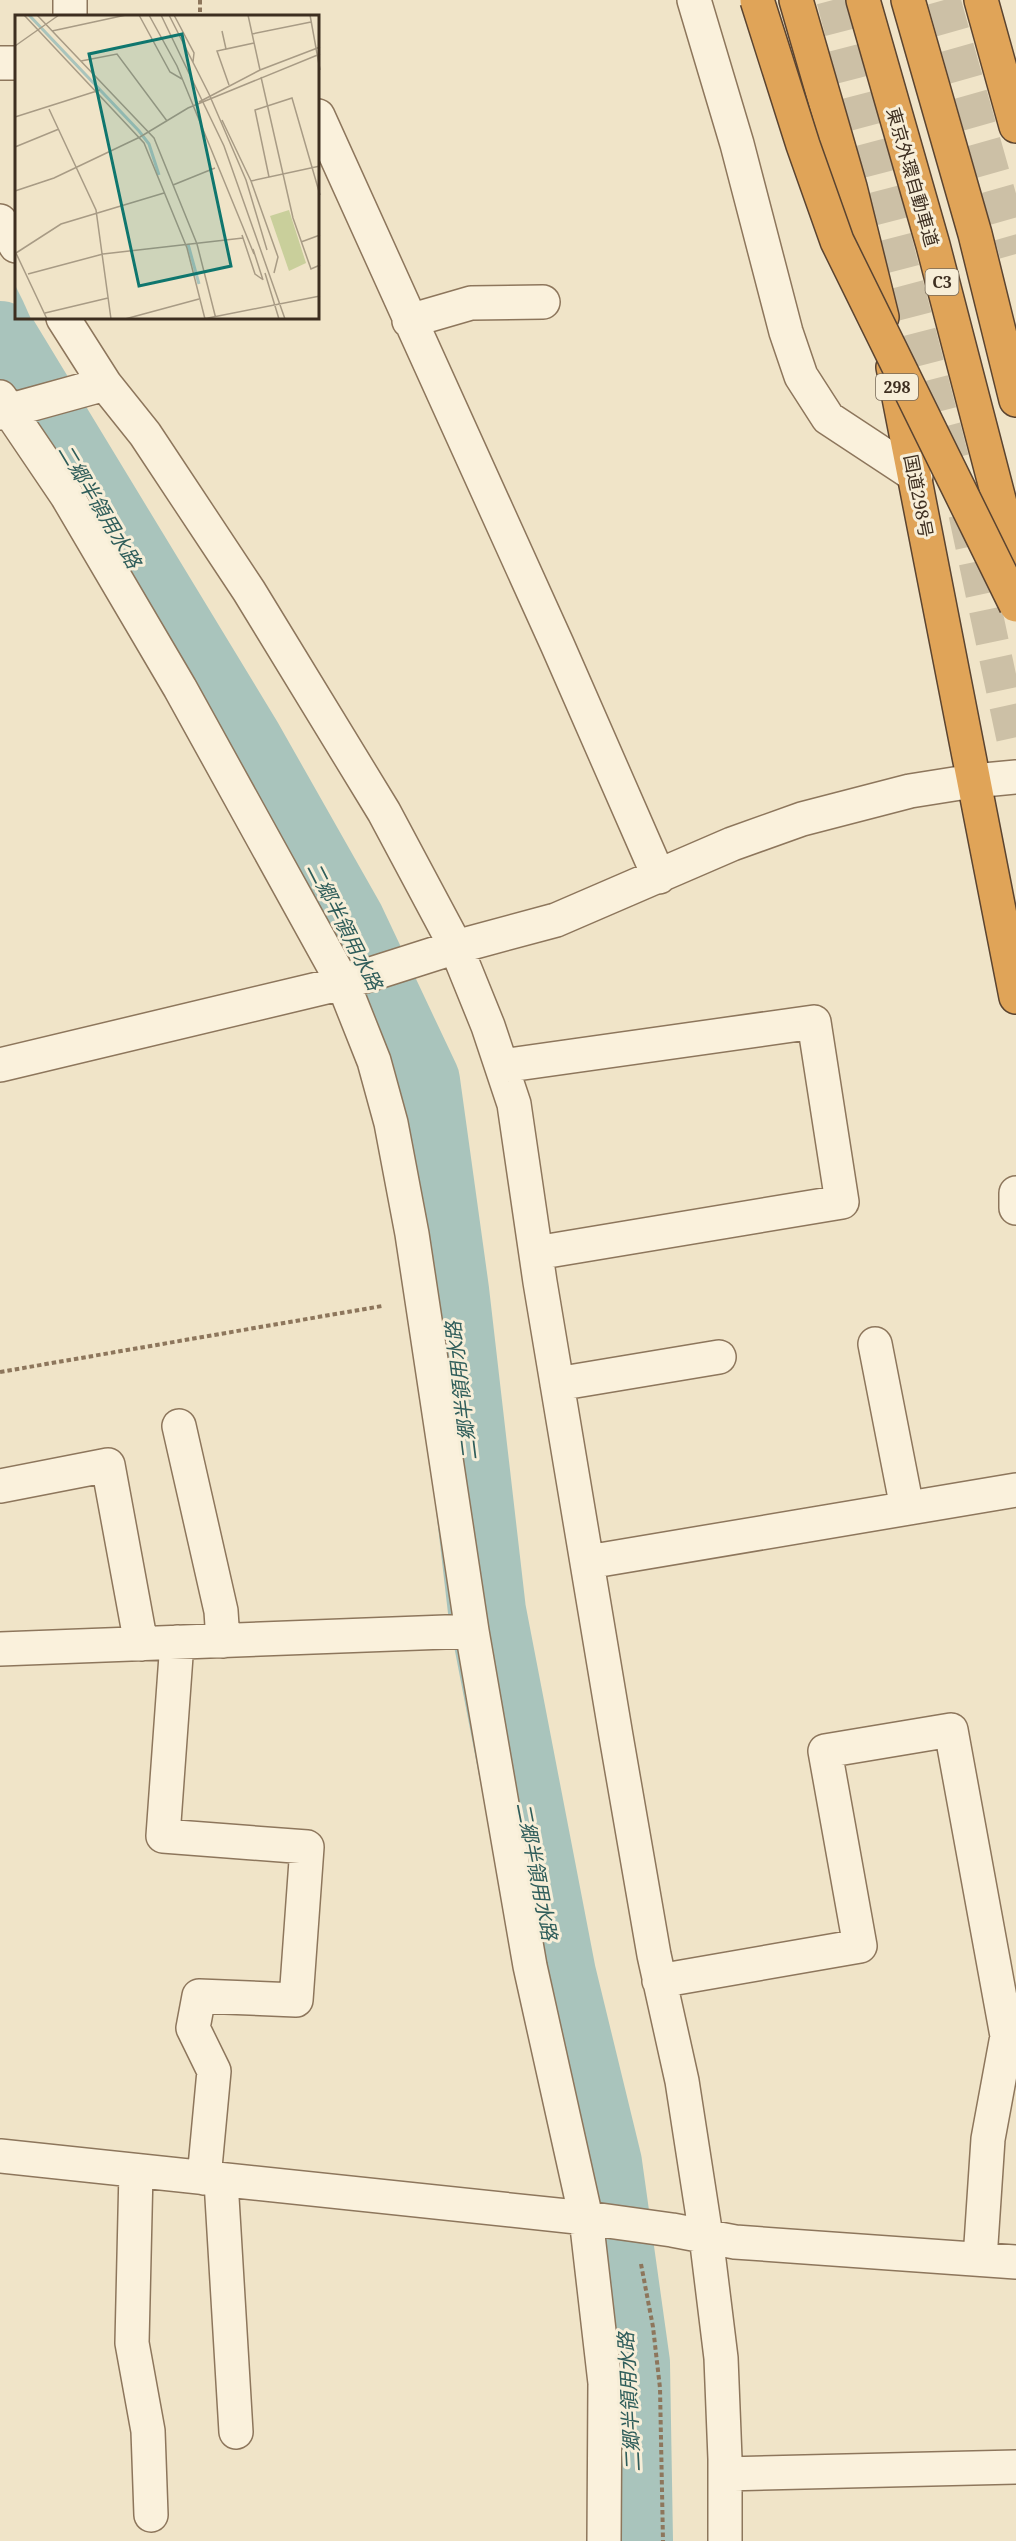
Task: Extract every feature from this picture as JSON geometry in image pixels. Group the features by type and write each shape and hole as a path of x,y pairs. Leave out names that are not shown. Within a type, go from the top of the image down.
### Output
{"highway":[{"path":"757,0 803,145 837,241 1016,605"},
{"name":"国道298号","path":"796,0 850,187 885,328 916,476 1016,997"},
{"name":"東京外環自動車道","path":"863,0 933,245 1016,565"},
{"name":"C3","path":"908,0 975,234 1016,400"},
{"path":"981,0 1016,126"}],"street":[{"path":"694,0 736,144 786,332 801,376 828,418 916,476"},
{"path":"320,121 557,644 658,877"},
{"path":"0,221 15,244"},
{"path":"409,321 471,303 543,302"},
{"path":"64,320 105,384 145,435 249,591 384,812 456,947 488,1026 514,1104 557,1384 659,1981 682,2081 706,2236 721,2358 725,2541"},
{"path":"105,384 3,407 67,496 174,678 343,983 374,1062 390,1123 422,1300 472,1631 530,1966 585,2218 605,2383 604,2541"},
{"path":"973,780 1016,760"},
{"path":"0,1065 343,983 456,947 556,920 732,844 802,819 910,792 973,780 1016,777"},
{"path":"502,1066 814,1022 842,1202 536,1253"},
{"path":"1016,1193 1016,1208"},
{"path":"876,1344 908,1508"},
{"path":"557,1384 719,1357"},
{"path":"179,1426 221,1611 223,1641"},
{"path":"0,1486 108,1465 141,1644"},
{"path":"588,1562 1016,1490"},
{"path":"0,1648 472,1631"},
{"path":"177,1642 163,1836 307,1847 296,2000 199,1996 193,2028 214,2071 213,2180 236,2432"},
{"path":"659,1981 860,1946 825,1751 951,1730 1007,2036 988,2139 980,2259"},
{"path":"0,2156 585,2218 672,2230 735,2242 1016,2262"},
{"path":"136,2170 132,2343 148,2431 151,2515"},
{"path":"725,2474 1016,2467"}],"path":[{"path":"0,1371 422,1300"},
{"path":"640,2256 653,2327 660,2388 663,2541"}],"waterway":[{"name":"二郷半領用水路","path":"0,340 244,742 346,922 421,1081 450,1290 487,1611 557,1974 603,2163 631,2363 634,2541"}],"tunnel":[{"path":"833,0 953,461"},
{"path":"944,0 1016,254"},
{"path":"965,514 1016,753"}]}
